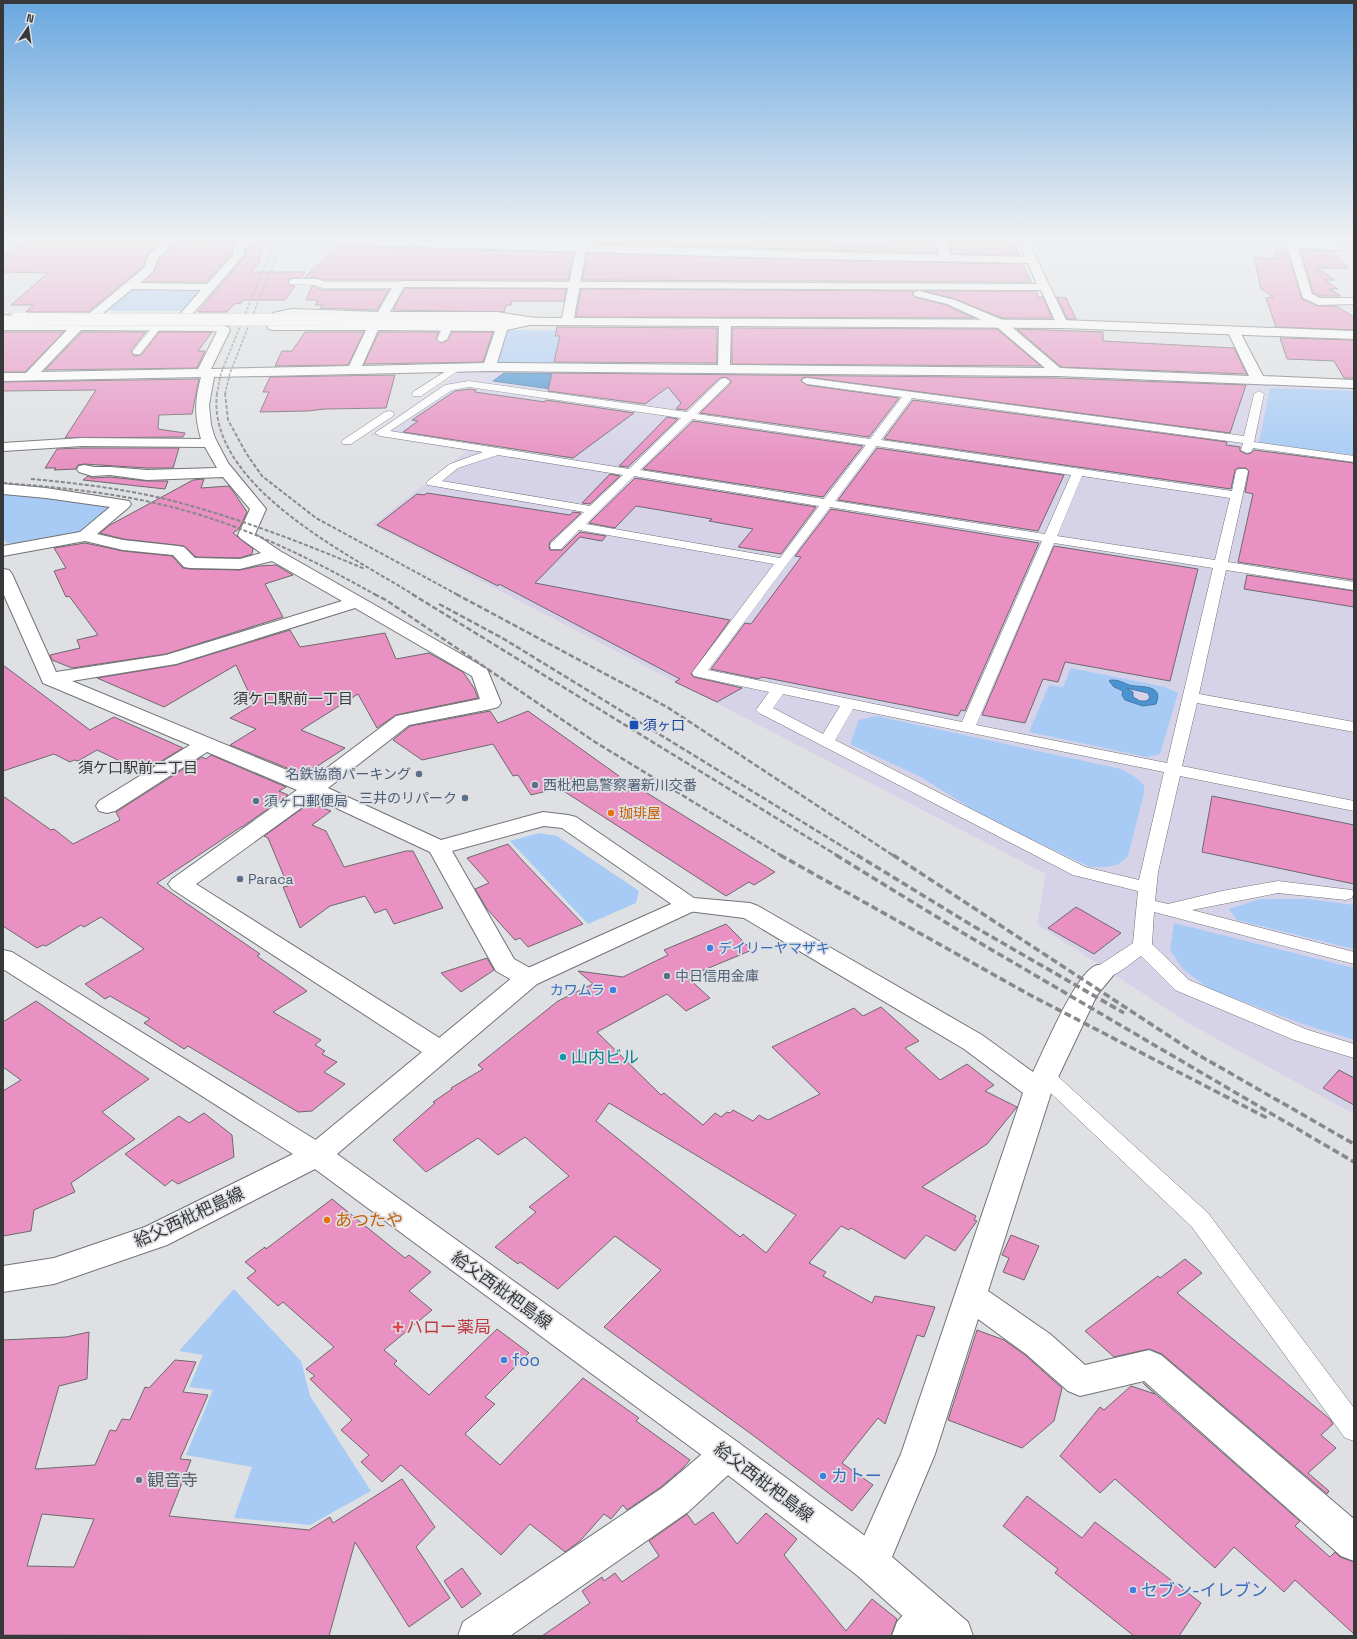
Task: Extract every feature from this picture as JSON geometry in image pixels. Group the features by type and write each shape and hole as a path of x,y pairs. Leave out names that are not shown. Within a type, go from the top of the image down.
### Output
{"street":[{"path":"29,377 78,326 94,315"},
{"path":"214,327 218,315"},
{"path":"281,315 277,316 273,324 274,326 530,320 1062,324 1354,336"},
{"path":"359,315 497,316 530,320"},
{"path":"567,321 568,315"},
{"path":"982,315 1001,324 1056,372"},
{"path":"1058,315 1062,324"},
{"path":"3,319 371,323 502,327 530,320"},
{"path":"725,322 725,375"},
{"path":"354,370 371,323"},
{"path":"3,326 214,327 224,330 206,373 202,409 208,442 227,472 258,509 246,536 274,555 480,674 490,703 403,720 313,789 180,884 440,1051"},
{"path":"489,366 502,327"},
{"path":"1233,330 1258,380"},
{"path":"3,377 489,366 725,375 1056,372 1354,384"},
{"path":"3,447 82,442 208,442"},
{"path":"84,469 92,472 110,471 147,475 227,472"},
{"path":"3,489 46,493 123,504 85,536"},
{"path":"3,551 85,536 122,545 178,552 190,563 240,564 274,555"},
{"path":"3,574 50,679 313,789 439,848 505,965 528,978"},
{"path":"50,679 169,660 356,602"},
{"path":"107,806 205,744"},
{"path":"439,848 544,819 568,822 688,905 750,911 1042,1083"},
{"path":"3,958 317,1155 528,978 688,905"},
{"path":"871,1563 918,1454 1042,1083 1086,991 1102,973"},
{"name":"給父西枇杷島線","path":"3,1279 54,1271 156,1236 317,1155 727,1454 871,1563 931,1629"},
{"path":"970,1296 1038,1344 1080,1380 1149,1365 1354,1543"},
{"path":"477,1636 675,1500 727,1454"}],"lane":[{"path":"442,339 448,326"},
{"path":"137,352 157,327"},
{"path":"408,400 457,367"},
{"path":"556,546 690,416 725,375"},
{"path":"807,381 1354,459"},
{"path":"1236,495 469,384 449,387 380,433 1354,586"},
{"path":"1248,445 1260,394"},
{"path":"909,395 699,673 1354,806"},
{"path":"347,442 395,409"},
{"path":"497,451 454,466 432,483 593,510"},
{"path":"1142,946 1149,872 1191,697 1242,471"},
{"path":"967,727 1078,472"},
{"path":"576,526 783,562"},
{"path":"779,689 764,710 1079,871 1146,896 1169,910 1354,958"},
{"path":"1191,697 1354,727"},
{"path":"826,742 849,703"},
{"path":"1169,910 1222,897 1278,887 1346,894"},
{"path":"1102,973 1142,946"},
{"path":"1142,946 1182,985 1300,1035 1354,1051"},
{"path":"1042,1083 1200,1220 1354,1429"}],"shaded area":[{"path":"506,330 569,331 562,364 496,363"},
{"path":"503,370 1128,379 1354,388 1354,1114 1188,1023 1037,924 1046,874 373,525 467,451 370,435 462,371"},
{"path":"504,373 594,374 572,392 493,381"},
{"path":"1270,388 1354,391 1354,455 1259,443"},
{"path":"3,491 111,505 112,508 79,532 17,544 6,543 3,537"},
{"path":"1071,668 1165,687 1178,693 1160,754 1147,757 1029,732 1049,685 1063,687","holes":["1116,680 1128,685 1150,689 1157,694 1158,699 1132,703 1122,695 1123,691 1114,687"]},
{"path":"1116,680 1129,685 1154,690 1158,697 1156,704 1143,706 1125,700 1122,695 1123,691 1114,687 1109,681","holes":["1126,688 1148,693 1150,698 1146,701 1140,701 1133,697 1133,692"]},
{"path":"877,716 1121,769 1135,777 1144,785 1144,793 1128,856 1119,864 1107,867 1090,867 986,818 921,777 850,744 859,720"},
{"path":"539,833 557,836 639,891 636,903 588,924 510,841"},
{"path":"1260,899 1307,899 1354,905 1354,949 1237,920 1229,909"},
{"path":"1174,923 1354,968 1354,1040 1306,1025 1209,989 1183,969 1170,950"},
{"path":"234,1289 301,1361 310,1396 371,1491 310,1525 234,1518 252,1467 186,1455 213,1390 189,1387 203,1355 179,1351"}],"building":[{"path":"576,315 969,315 974,318 576,317"},
{"path":"996,315 1051,315 1052,318 1002,318"},
{"path":"1065,315 1074,315 1076,319 1067,319"},
{"path":"1272,315 1352,315 1354,317 1354,330 1276,327"},
{"path":"557,327 717,328 717,363 554,362 560,336 555,336"},
{"path":"732,328 997,329 1041,366 732,364"},
{"path":"1017,329 1103,332 1103,341 1234,348 1247,374 1061,367"},
{"path":"64,332 25,372 3,372 3,333"},
{"path":"82,332 146,332 131,351 134,356 141,355 159,332 212,332 198,351 205,351 197,368 45,370"},
{"path":"305,332 364,332 348,365 275,366 282,351 292,351"},
{"path":"379,332 439,332 436,339 442,343 448,340 452,332 493,332 483,362 364,364"},
{"path":"1280,338 1354,340 1354,378 1344,378 1334,361 1287,359"},
{"path":"552,373 1057,378 1246,385 1230,433 807,377 802,378 801,381 807,385 899,398 869,437 700,413 730,384 731,381 726,377 720,378 686,410 676,409 681,403 668,387 645,404 548,391"},
{"path":"395,375 386,408 260,412 269,392 263,392 270,377"},
{"path":"199,379 192,414 159,415 158,429 185,433 183,437 65,438 96,390 3,391 3,382"},
{"path":"469,389 476,390 475,392 545,402 546,400 634,413 573,458 403,432 418,421 412,420 455,391"},
{"path":"913,400 1227,442 1226,445 1240,447 1240,451 1246,454 1251,453 1254,450 1354,463 1354,580 1238,562 1253,494 1245,492 1249,471 1246,468 1238,468 1235,470 1231,489 884,439"},
{"path":"667,417 678,419 628,467 619,466"},
{"path":"693,421 863,446 823,497 643,469"},
{"path":"179,448 173,468 84,464 78,465 76,469 54,470 56,468 45,468 57,449"},
{"path":"877,448 1064,475 1038,531 838,500"},
{"path":"610,474 620,476 590,504 582,503"},
{"path":"88,476 92,478 110,477 147,481 168,481 165,489 83,480"},
{"path":"635,478 816,507 781,554 738,547 753,529 709,521 712,519 636,506 615,528 589,523"},
{"path":"204,479 201,488 229,486 247,512 239,529 233,533 253,549 252,554 240,558 196,557 184,546 123,539 100,533 110,525 193,480"},
{"path":"427,493 570,515 573,512 581,513 550,542 550,550 562,550 580,532 606,536 602,541 580,537 535,583 730,620 691,674 694,677 742,688 717,702 675,682 680,679 499,584 498,586 377,525 417,494 424,495"},
{"path":"831,509 1039,543 965,711 961,710 958,716 762,677 759,679 711,669 745,623 751,624 801,557 795,556"},
{"path":"85,543 123,551 172,556 183,568 190,569 240,570 259,566 276,565 293,575 265,584 283,617 166,654 72,668 52,660 50,655 80,648 77,640 98,635 69,596 66,597 54,571 66,568 54,548"},
{"path":"1054,546 1198,569 1170,681 1065,662 1058,682 1043,679 1025,723 982,715"},
{"path":"1247,575 1354,591 1354,607 1244,589"},
{"path":"290,630 300,647 385,633 396,659 429,653 463,672 474,688 478,698 396,715 377,728 358,694 301,730 345,748 304,775 230,745 256,729 230,718 254,704 236,665 164,707 97,678 176,665"},
{"path":"3,665 90,730 114,717 183,748 143,772 97,750 78,761 74,760 70,762 54,754 3,771"},
{"path":"490,711 498,723 528,711 633,786 634,785 775,872 754,885 749,882 726,896 559,788 531,795 518,775 513,776 493,744 422,760 393,740 410,726"},
{"path":"211,755 286,787 279,791 288,795 157,883 260,954 257,956 307,991 273,1012 321,1040 315,1045 325,1051 322,1054 337,1062 324,1072 345,1084 312,1111 298,1112 188,1046 184,1049 144,1023 150,1019 110,996 105,999 85,984 144,949 101,917 84,927 81,925 46,946 43,945 37,948 3,926 3,796 51,830 54,829 73,844 120,820 116,812 202,757 206,759"},
{"path":"1212,796 1354,825 1354,884 1202,852"},
{"path":"310,803 331,811 312,825 326,831 344,867 406,851 413,851 443,908 394,924 386,909 375,913 365,896 330,906 300,928 283,887 288,886 268,838 264,836"},
{"path":"508,844 583,924 528,947 520,938 515,940 487,909 475,889 489,883 467,858"},
{"path":"1076,907 1121,933 1094,954 1048,928"},
{"path":"726,924 752,950 687,977 710,998 686,1011 667,994 597,1032 661,1095 664,1093 703,1125 715,1113 721,1117 727,1112 730,1113 733,1110 753,1121 759,1115 768,1120 820,1094 772,1047 854,1008 863,1016 881,1007 919,1041 905,1048 940,1080 967,1064 994,1085 985,1091 1017,1107 987,1144 922,1187 976,1216 974,1220 977,1221 955,1251 926,1235 905,1259 851,1228 849,1230 841,1226 809,1263 826,1272 823,1276 872,1303 875,1296 935,1307 924,1337 917,1335 885,1424 878,1418 842,1463 873,1485 852,1511 754,1436 604,1327 661,1270 615,1236 558,1289 520,1262 518,1264 495,1247 536,1212 529,1207 569,1176 525,1137 498,1155 478,1138 426,1172 393,1140 435,1103 433,1102 452,1089 451,1088 483,1069 478,1065 558,1001 593,984 578,971 623,977 668,955 664,950","holes":["609,1103 796,1215 766,1253 743,1234 740,1237 596,1121"]},
{"path":"487,958 494,970 461,992 441,973"},
{"path":"36,1001 149,1079 102,1112 135,1139 71,1183 75,1192 34,1210 31,1231 3,1236 3,1091 21,1080 3,1067 3,1022"},
{"path":"1339,1070 1354,1078 1354,1105 1323,1088"},
{"path":"204,1113 232,1135 234,1157 178,1184 172,1180 165,1186 125,1154 179,1116 189,1123"},
{"path":"332,1199 405,1258 409,1255 431,1272 409,1291 432,1310 384,1350 397,1361 394,1364 429,1395 497,1329 529,1353 485,1397 495,1404 465,1434 500,1465 583,1378 639,1418 636,1421 690,1460 661,1487 627,1510 623,1505 611,1519 604,1514 580,1541 565,1552 530,1524 501,1555 401,1465 382,1482 361,1462 369,1455 341,1430 352,1420 310,1379 315,1376 306,1369 334,1347 283,1302 278,1306 247,1278 256,1271 245,1262 265,1247 266,1249"},
{"path":"1011,1235 1039,1246 1024,1280 1003,1272 1009,1258 1002,1255"},
{"path":"1185,1259 1202,1273 1177,1293 1330,1419 1333,1424 1321,1435 1336,1448 1308,1473 1329,1491 1327,1494 1162,1354 1149,1349 1114,1357 1085,1331 1158,1276 1160,1278"},
{"path":"977,1330 1004,1340 1025,1355 1062,1388 1054,1421 1022,1448 948,1420"},
{"path":"89,1332 87,1379 59,1386 35,1469 95,1465 110,1430 116,1431 122,1419 130,1420 145,1387 149,1388 175,1360 196,1362 183,1392 208,1395 180,1459 191,1460 169,1516 309,1530 330,1517 333,1523 402,1479 435,1527 416,1547 450,1598 409,1627 355,1542 329,1636 3,1635 3,1340 66,1337","holes":["42,1514 94,1519 74,1567 27,1566"]},
{"path":"1143,1383 1300,1521 1295,1526 1330,1557 1335,1552 1340,1557 1354,1562 1354,1634 1295,1580 1284,1592 1234,1547 1215,1568 1115,1479 1100,1493 1060,1456 1100,1407 1104,1410 1131,1386 1155,1394"},
{"path":"1027,1496 1082,1538 1095,1522 1201,1603 1179,1636 1134,1636 1055,1573 1058,1569 1003,1526"},
{"path":"713,1512 737,1544 766,1513 797,1539 784,1555 846,1631 872,1599 897,1619 891,1636 542,1636 590,1603 582,1591 602,1577 604,1581 615,1573 622,1582 659,1556 649,1541 687,1514 695,1525"},
{"path":"462,1568 481,1594 462,1608 444,1581"}],"railway":[{"path":"217,394 221,373 245,315"},
{"path":"225,394 230,373 253,315"},
{"path":"217,394 220,426 234,458 257,487 287,513 320,537 414,595"},
{"path":"225,394 228,420 246,453 262,476 316,518 458,595"},
{"path":"31,479 80,484 145,494 213,512 315,548 365,569"},
{"path":"3,483 101,493 188,511 244,530 298,554 376,595"},
{"path":"412,594 838,856"},
{"path":"456,594 667,707 894,856"},
{"path":"376,595 386,600 595,742 782,856"},
{"path":"439,604 504,639 858,856"},
{"path":"780,855 1030,995 1269,1119"},
{"path":"836,855 963,933 1354,1162"},
{"path":"857,855 968,923 1124,1013"},
{"path":"893,855 1195,1053 1354,1144"}],"place":[{"name":"須ヶ口","path":"634,725"},
{"name":"名鉄協商パーキング","path":"419,774"},
{"name":"西枇杷島警察署新川交番","path":"535,785"},
{"name":"三井のリパーク","path":"465,798"},
{"name":"須ヶ口郵便局","path":"256,801"},
{"name":"珈琲屋","path":"611,813"},
{"name":"Paraca","path":"240,879"},
{"name":"デイリーヤマザキ","path":"710,948"},
{"name":"中日信用金庫","path":"667,976"},
{"name":"カワムラ","path":"613,990"},
{"name":"山内ビル","path":"563,1057"},
{"name":"あつたや","path":"327,1220"},
{"name":"ハロー薬局","path":"398,1327"},
{"name":"foo","path":"504,1360"},
{"name":"カトー","path":"823,1476"},
{"name":"観音寺","path":"139,1480"},
{"name":"セブン-イレブン","path":"1133,1590"}],"district":[{"name":"須ケ口駅前一丁目","path":"293,698"},
{"name":"須ケ口駅前二丁目","path":"138,767"}]}
